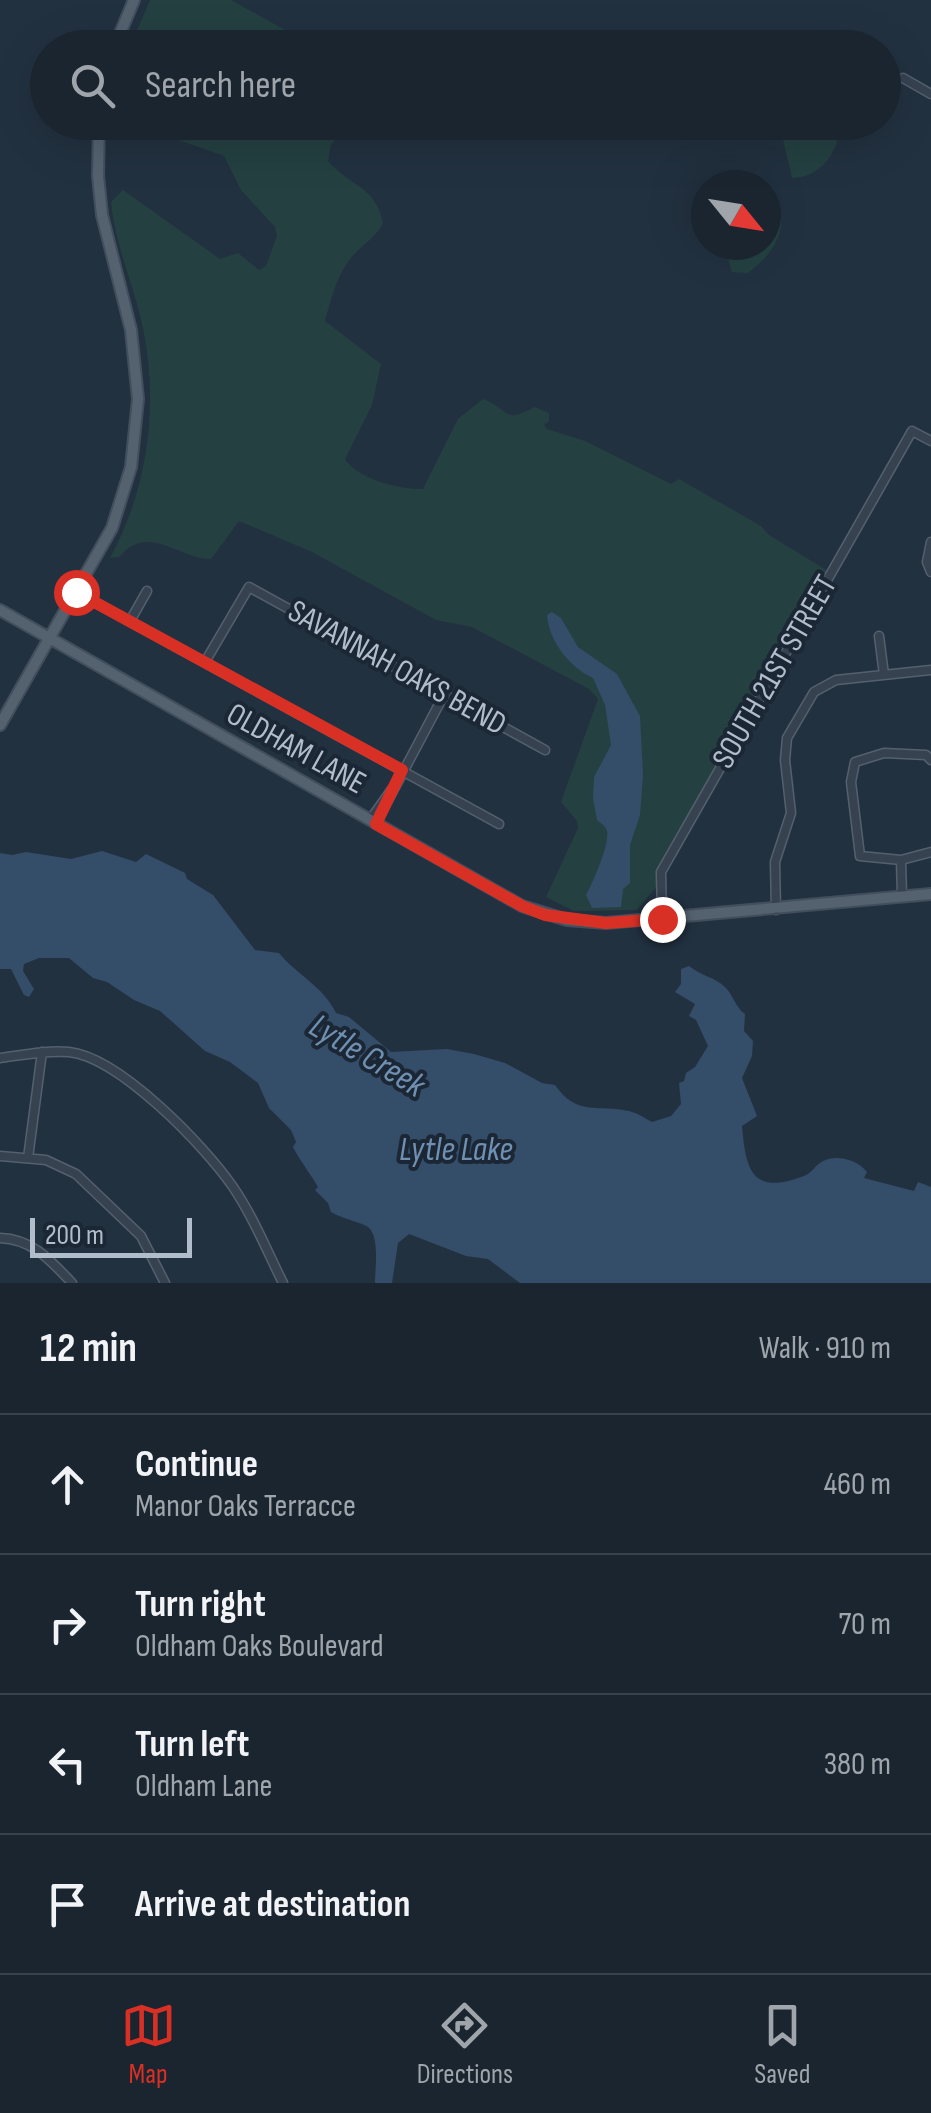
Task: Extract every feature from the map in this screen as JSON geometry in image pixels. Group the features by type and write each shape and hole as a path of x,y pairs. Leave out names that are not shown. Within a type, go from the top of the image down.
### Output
{"main road":[{"path":"122,30 134,0"},
{"path":"0,725 112,528 131,467 138,399 131,330 102,215 99,140"},
{"name":"OLDHAM LANE","path":"0,610 522,906 545,915 606,923 931,894"}],"street":[{"path":"904,78 931,94"},
{"name":"SOUTH 21ST STREET","path":"662,919 661,872 912,430 931,441"},
{"path":"931,542 927,562 931,572"},
{"name":"SAVANNAH OAKS BEND","path":"204,662 249,587 545,750"},
{"path":"130,621 148,591"},
{"path":"76,592 499,824"},
{"path":"879,636 884,675"},
{"path":"776,910 775,862 790,813 785,760 791,729 808,700 822,686 836,680 931,670"},
{"path":"373,822 390,800 392,788 445,693"},
{"path":"931,760 926,755 895,752 858,760 852,765 858,852 864,857 901,860 931,852"},
{"path":"901,860 902,897"},
{"path":"28,1158 42,1052"},
{"path":"0,1058 70,1052 101,1061 171,1119 232,1185 282,1283"},
{"path":"0,1156 46,1160 67,1168 132,1225 148,1246 165,1283"},
{"path":"0,1238 14,1238 38,1250 72,1283"}],"green space":[{"path":"150,0 231,0 285,30 137,30"},
{"path":"179,140 335,140 328,161 368,194 379,211 383,223 345,266 325,321 381,364 372,405 345,459 359,472 380,482 423,489 458,419 483,399 512,415 535,407 549,413 549,421 544,425 547,429 585,441 671,484 679,479 761,526 769,535 828,571 658,871 657,886 637,910 574,911 546,897 578,828 561,802 598,699 589,689 472,627 436,620 312,552 239,521 211,559 153,542 130,547 119,557 110,558 133,504 150,417 143,328 116,234 111,202 123,190 220,259 238,253 259,270 266,266 277,236 275,227 241,190 224,156"},
{"path":"783,140 838,140 820,168 792,178"},
{"path":"728,260 763,260 748,273 732,272"}],"water":[{"path":"552,612 561,618 578,647 617,674 640,716 640,815 630,845 630,883 623,889 621,907 592,908 586,895 607,837 607,831 597,820 594,777 611,745 605,705 593,678 576,667 556,643 547,615"},
{"name":"Lytle Lake","path":"102,851 136,862 146,854 185,873 187,879 213,895 255,950 279,953 324,995 336,1013 349,1017 391,1052 447,1049 474,1054 555,1085 571,1102 629,1111 652,1122 671,1116 681,1104 679,1083 708,1046 696,1020 689,1016 695,1004 675,992 681,984 681,969 689,966 725,987 745,1014 744,1031 753,1041 752,1056 742,1078 757,1116 742,1126 746,1156 755,1176 773,1183 787,1181 807,1175 823,1161 841,1158 863,1168 867,1172 864,1178 914,1191 918,1182 931,1187 931,1283 520,1283 488,1259 466,1256 409,1234 398,1243 392,1283 375,1283 372,1231 331,1212 293,1147 296,1142 291,1130 269,1108 258,1083 230,1062 205,1051 160,1011 93,978 69,958 39,958 24,964 23,971 34,989 29,997 24,995 11,969 0,969 0,853 26,852 71,859"}],"route":[{"path":"76,592 402,770 376,824 522,906 567,920 606,923 662,919"}],"water label":[{"name":"Lytle Creek","path":"367,1056"}]}
